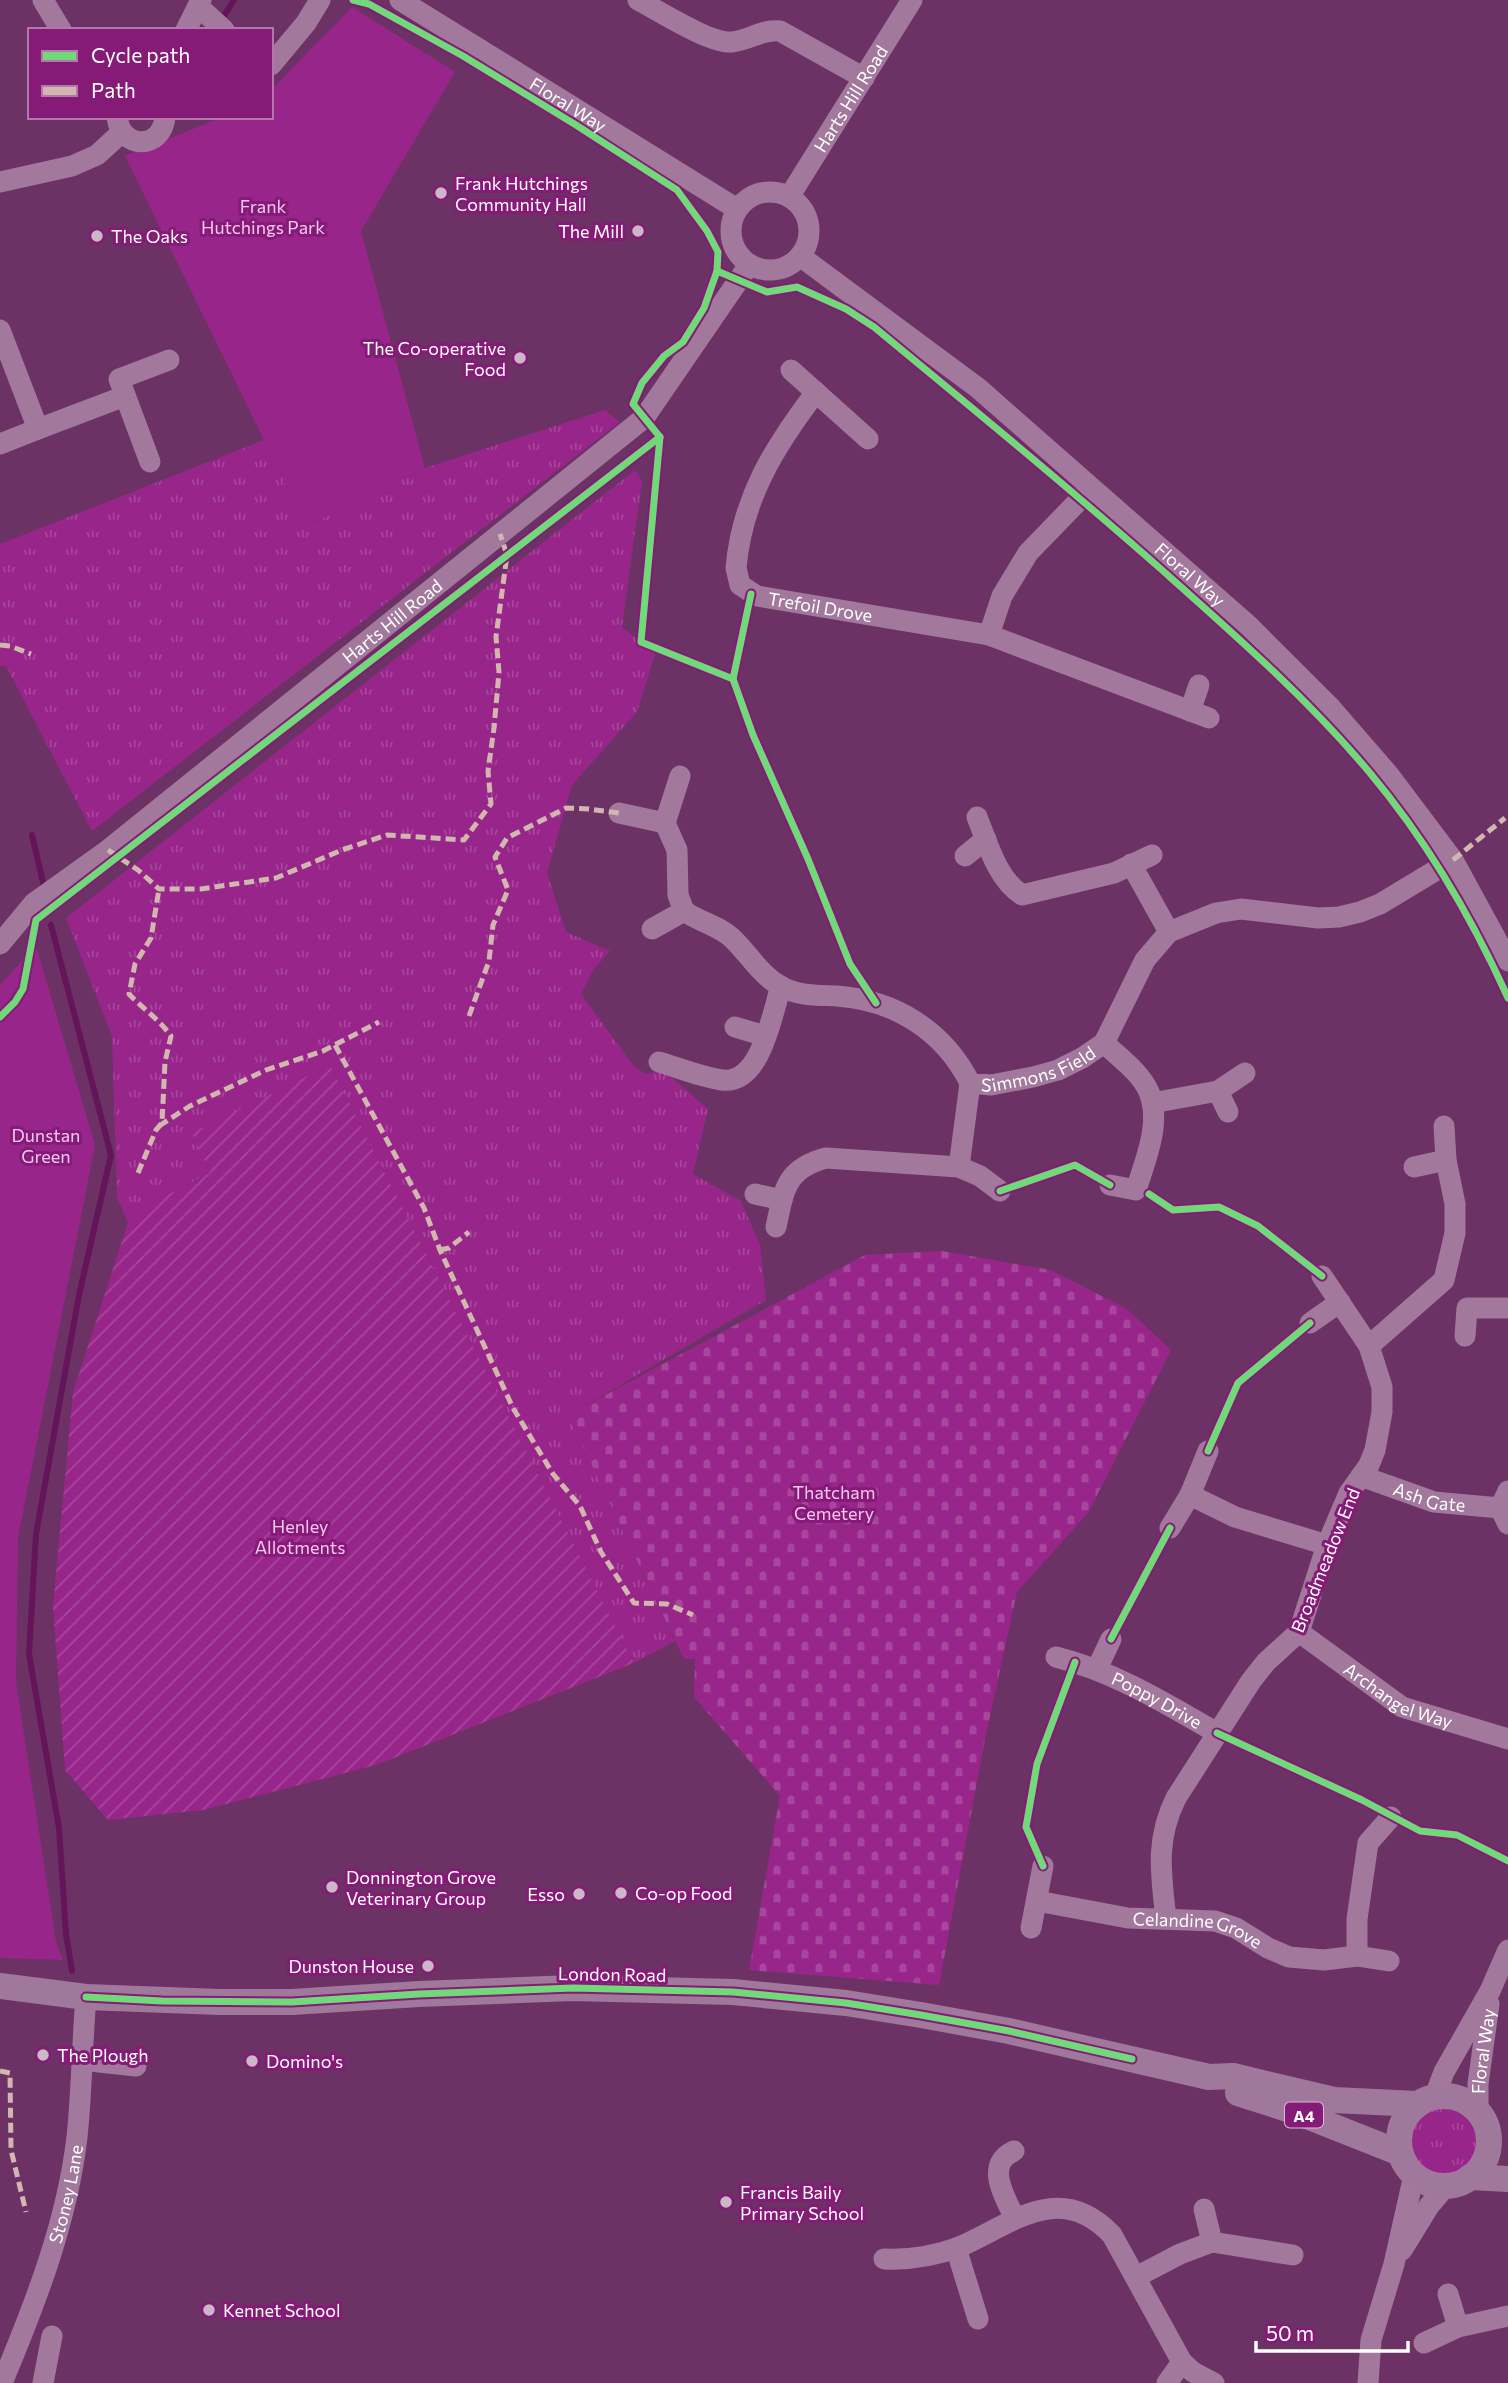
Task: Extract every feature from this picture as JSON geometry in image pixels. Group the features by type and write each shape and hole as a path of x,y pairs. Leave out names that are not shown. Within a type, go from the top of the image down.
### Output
{"main road":[{"name":"London Road","path":"0,1986 86,1997 162,2001 292,2002 433,1993 573,1989 733,1992 846,2003 921,2015 1009,2031 1209,2077 1233,2076 1334,2099 1426,2100"},
{"name":"London Road","path":"1209,2077 1232,2090 1400,2153"},
{"name":"A4","path":"1426,2100 1445,2095 1459,2098 1472,2105 1491,2127"},
{"path":"1426,2100 1407,2114 1400,2127 1400,2153 1405,2165 1414,2175 1425,2182 1508,2179"},
{"path":"1458,2181 1478,2170 1486,2158 1491,2127"}],"street":[{"path":"43,0 60,28"},
{"path":"273,63 306,23 320,0"},
{"name":"Floral Way","path":"400,0 737,209"},
{"path":"638,0 715,40 731,42 764,31 780,31 864,78"},
{"name":"Harts Hill Road","path":"789,197 912,0"},
{"path":"190,28 211,16"},
{"path":"0,182 72,166 97,155 120,124 135,141 147,141 160,133 164,119"},
{"path":"778,193 789,197 798,204 808,224 809,236 800,256 782,269 760,269 750,265 740,257 730,234 737,209 755,195 778,193"},
{"name":"Floral Way","path":"800,256 978,388 1249,626 1331,708 1389,775 1453,860 1508,961"},
{"name":"Harts Hill Road","path":"0,944 34,903 108,850 644,418 750,265"},
{"path":"0,330 38,429"},
{"path":"150,463 119,379 169,360"},
{"path":"791,370 868,439"},
{"name":"Trefoil Drove","path":"816,392 783,435 768,460 752,497 736,574 740,585 751,594 989,635 1199,714 1199,685"},
{"path":"0,444 125,396"},
{"path":"989,635 1002,596 1028,553 1091,488"},
{"path":"652,929 684,911 678,894 677,850 665,823 680,776"},
{"path":"619,814 665,823"},
{"path":"978,817 1010,887 1023,895 1114,873 1152,855"},
{"path":"965,856 986,839"},
{"name":"Simmons Field","path":"684,911 734,939 752,963 781,986 821,997 838,996 895,1009 914,1019 939,1039 959,1062 970,1083 991,1084 1045,1074 1082,1058 1104,1043 1145,960 1169,932 1216,913 1241,909 1318,918 1360,912 1380,904 1453,860"},
{"path":"1131,864 1169,932"},
{"path":"659,1062 724,1081 749,1071 758,1059 781,986"},
{"path":"735,1027 765,1036"},
{"path":"1104,1043 1139,1077 1149,1091 1152,1103 1151,1138 1142,1192 1111,1185"},
{"path":"1152,1103 1218,1091 1245,1073"},
{"path":"959,1167 970,1083"},
{"path":"1218,1091 1228,1112"},
{"path":"1369,1346 1444,1280 1455,1233 1455,1204 1446,1160 1444,1126"},
{"path":"776,1227 786,1184 806,1163 826,1158 959,1167 980,1176 1000,1191"},
{"path":"1414,1167 1446,1160"},
{"path":"755,1194 782,1200"},
{"name":"Broadmeadow End","path":"1166,1919 1162,1887 1162,1833 1176,1798 1266,1662 1299,1632 1328,1545 1349,1493 1369,1465 1375,1450 1382,1412 1382,1387 1369,1346 1322,1276"},
{"path":"1444,1280 1467,1308 1465,1336"},
{"path":"1310,1323 1340,1302"},
{"path":"1467,1308 1508,1308"},
{"path":"1170,1528 1190,1495 1208,1451"},
{"name":"Ash Gate","path":"1362,1476 1434,1502 1505,1508"},
{"path":"1190,1495 1236,1517 1328,1545"},
{"name":"Archangel Way","path":"1299,1632 1402,1707 1508,1739"},
{"name":"Poppy Drive","path":"1097,1669 1111,1639"},
{"name":"Poppy Drive","path":"1056,1657 1097,1669 1137,1687 1217,1733"},
{"path":"1357,1956 1359,1841 1391,1817"},
{"path":"1031,1928 1043,1866"},
{"name":"Celandine Grove","path":"1037,1901 1128,1918 1215,1921 1236,1928 1268,1948 1289,1957 1324,1960 1357,1956 1388,1961"},
{"name":"Floral Way","path":"1426,2100 1490,1991 1508,1950"},
{"name":"Floral Way","path":"1490,1991 1479,2073 1491,2127"},
{"name":"Stoney Lane","path":"2,2383 40,2290 63,2208 77,2138 86,1997"},
{"path":"81,2060 136,2066"},
{"path":"1014,2151 1003,2158 998,2179 1000,2190 1015,2218"},
{"path":"1368,2383 1374,2330 1394,2264 1414,2175"},
{"path":"1394,2264 1429,2206 1458,2181"},
{"path":"884,2259 920,2257 956,2248 1015,2218 1052,2208 1084,2216 1112,2235 1182,2362 1193,2372 1214,2383"},
{"path":"1204,2209 1212,2242"},
{"path":"1136,2277 1212,2242 1293,2255"},
{"path":"956,2248 978,2319"},
{"path":"1448,2294 1458,2327"},
{"path":"1424,2343 1458,2327 1508,2316"},
{"path":"43,2383 52,2336"},
{"path":"1167,2383 1182,2362"}],"green space":[{"name":"Frank Hutchings Park","path":"352,7 455,72 361,231 425,468 306,526 125,156 218,119 273,119 273,88"},
{"path":"605,410 620,422 92,831 6,666 0,666 0,544 264,440 307,526 425,468"},
{"path":"635,470 642,481 622,627 655,654 637,712 572,785 547,873 566,932 610,951 593,970 581,994 633,1065 645,1074 663,1070 708,1109 693,1174 741,1201 760,1245 766,1300 569,1415 675,1641 634,1663 330,1066 193,1134 210,1173 144,1207 128,1223 117,1197 112,1036 66,918"},
{"name":"Dunstan Green","path":"36,946 95,1145 18,1538 16,1682 56,1942 63,1960 0,1958 0,985"},
{"name":"Henley Allotments","path":"330,1065 634,1663 376,1765 203,1810 108,1820 65,1770 53,1606 73,1392 128,1223 144,1207 210,1173 192,1133"},
{"name":"Thatcham Cemetery","path":"942,1251 1051,1270 1127,1309 1171,1350 1088,1513 1017,1592 985,1739 939,1985 749,1970 780,1796 694,1697 695,1659 684,1659 568,1415 865,1255"},
{"path":"1445,2104 1459,2107 1471,2115 1479,2127 1482,2141 1479,2155 1471,2167 1459,2175 1445,2178 1431,2175 1419,2167 1411,2155 1408,2141 1411,2127 1419,2115 1431,2107"}],"waterway":[{"path":"220,22 234,0"},
{"path":"32,835 45,891"},
{"path":"51,925 111,1155 79,1295 36,1534 29,1654 59,1828 66,1934 72,1971"}],"marked path":[{"path":"108,850 138,870 159,889 201,889 276,878 342,850 387,835 464,840 491,804 488,771 499,672 496,637 507,555 500,534"},
{"path":"0,645 31,654"},
{"path":"469,1016 489,961 493,925 508,890 495,857 507,838 566,808 619,813"},
{"path":"1453,860 1505,818"},
{"path":"138,1173 156,1130 162,1123 165,1062 171,1036 129,994 135,964 151,938 159,889"},
{"path":"159,1126 190,1106 266,1070 323,1051 379,1022"},
{"path":"335,1045 424,1208 440,1250 513,1408 553,1474 580,1506 601,1552 634,1603 667,1604 693,1615"},
{"path":"440,1250 449,1248 469,1232"},
{"path":"0,2071 10,2073 11,2150 26,2212"}],"cycle path":[{"path":"353,0 369,4 463,56 677,190 707,231 718,252 717,271 704,308 683,342 664,356 642,383 633,404 660,437 641,642 733,679"},
{"path":"717,271 767,292 797,287 846,309 874,327 1091,508 1243,643 1321,719 1391,799 1447,881 1508,998"},
{"path":"0,1017 23,989 36,920 660,437"},
{"path":"751,594 733,679 753,735 808,859 850,964 876,1003"},
{"path":"1000,1191 1075,1165 1110,1185"},
{"path":"1149,1194 1173,1210 1219,1207 1258,1226 1322,1276"},
{"path":"1208,1451 1238,1383 1310,1323"},
{"path":"1111,1639 1170,1528"},
{"path":"1043,1866 1026,1827 1037,1764 1075,1662"},
{"path":"1217,1733 1362,1800 1420,1831 1457,1835 1508,1861"},
{"path":"86,1997 162,2001 292,2002 573,1988 733,1992 846,2003 921,2015 1009,2031 1132,2059"}],"place":[{"name":"Frank Hutchings Community Hall","path":"441,193"},
{"name":"The Mill","path":"638,231"},
{"name":"The Oaks","path":"97,236"},
{"name":"The Co-operative Food","path":"520,358"},
{"name":"Donnington Grove Veterinary Group","path":"332,1887"},
{"name":"Co-op Food","path":"621,1893"},
{"name":"Esso","path":"579,1894"},
{"name":"Dunston House","path":"428,1966"},
{"name":"The Plough","path":"43,2055"},
{"name":"Domino's","path":"252,2061"},
{"name":"Francis Baily Primary School","path":"726,2202"},
{"name":"Kennet School","path":"209,2310"}]}
